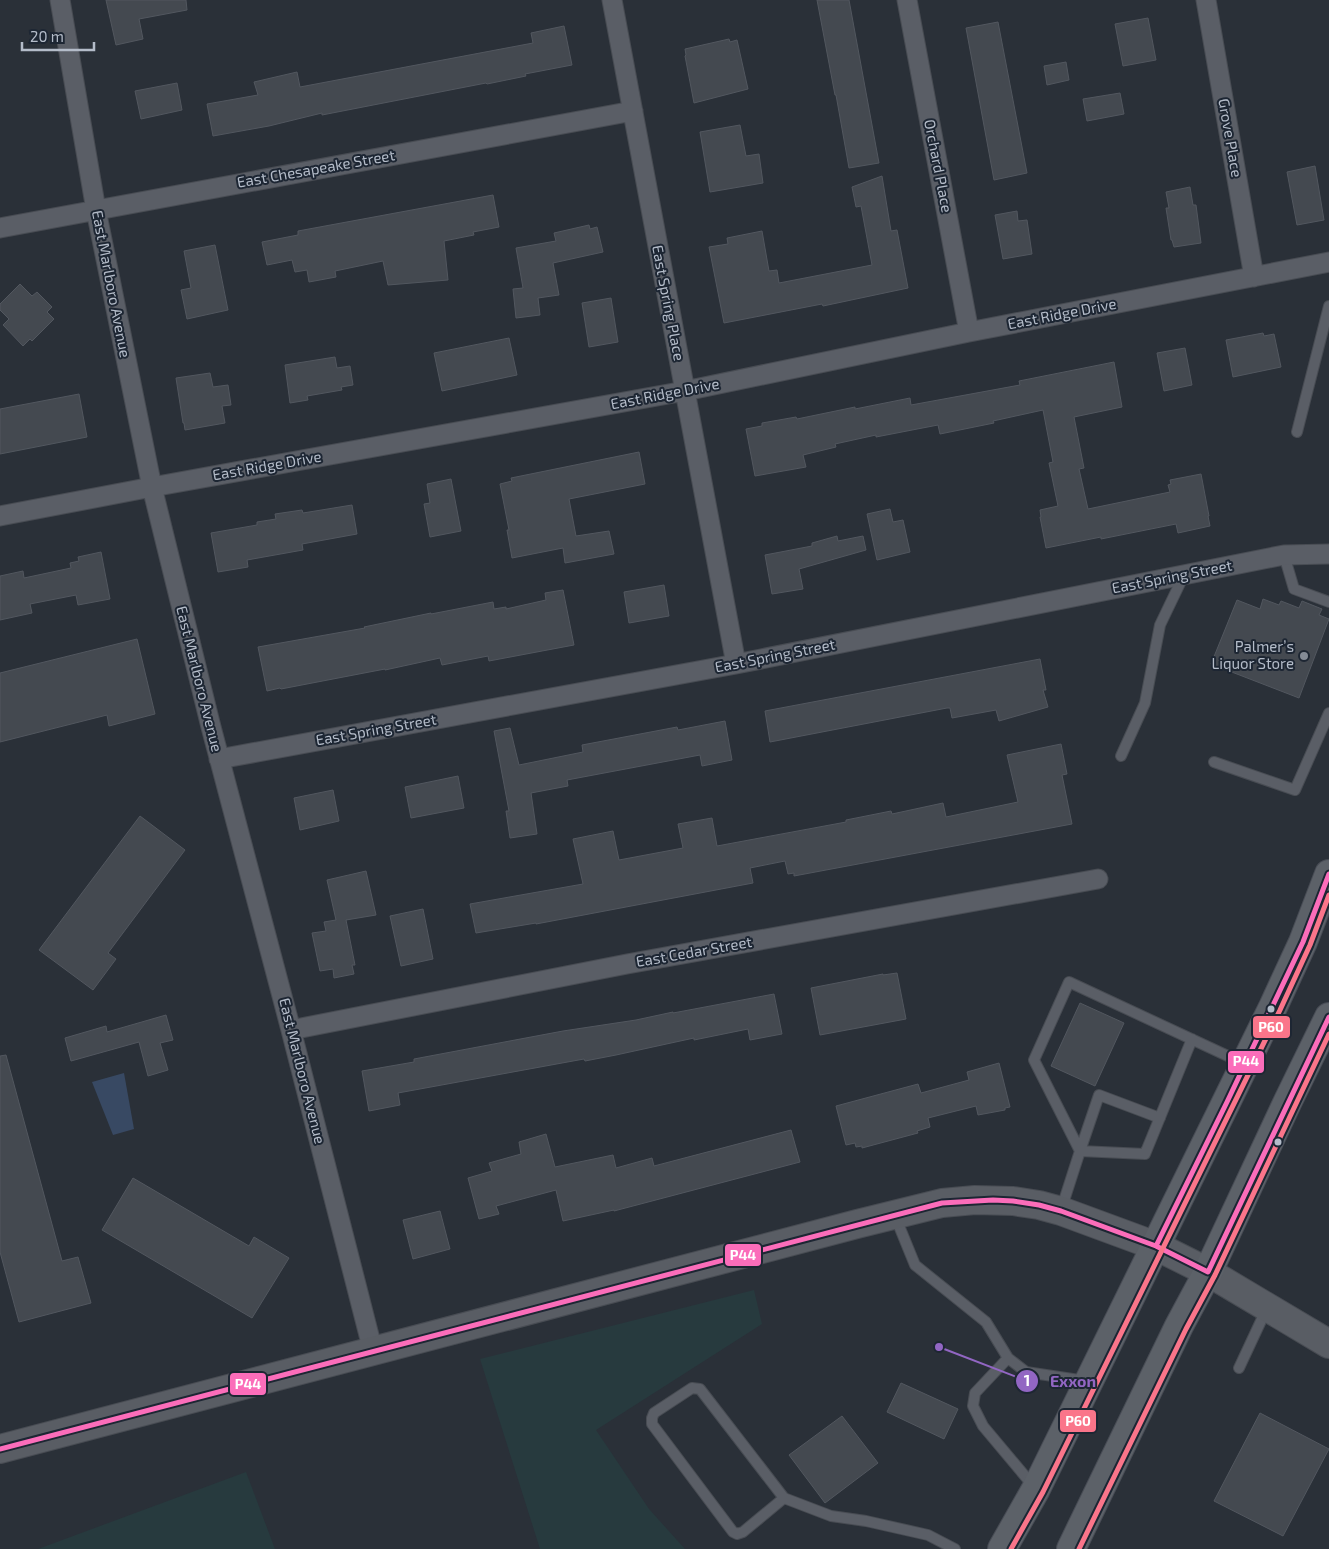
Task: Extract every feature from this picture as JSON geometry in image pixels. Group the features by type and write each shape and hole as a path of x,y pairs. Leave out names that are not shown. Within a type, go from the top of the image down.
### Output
{"main road":[{"path":"1002,1549 1036,1489 1246,1064 1303,942 1329,874"},
{"path":"1071,1549 1179,1326 1208,1272 1329,1017"}],"street":[{"name":"East Marlboro Avenue","path":"60,0 96,210 152,487 220,759 373,1351"},
{"name":"East Spring Place","path":"612,0 736,664"},
{"name":"Orchard Place","path":"907,0 969,332"},
{"name":"Grove Place","path":"1206,0 1254,277"},
{"name":"East Chesapeake Street","path":"0,228 633,111"},
{"name":"East Ridge Drive","path":"0,516 685,391 969,332 1329,262"},
{"name":"East Spring Street","path":"220,759 736,664 1284,555 1329,554"},
{"name":"East Cedar Street","path":"291,1030 628,964 1098,879"},
{"path":"0,1449 894,1215 942,1204 975,1200 1013,1201 1061,1211 1156,1246 1208,1272 1326,1340"}],"lane":[{"path":"1297,432 1329,306"},
{"path":"1284,555 1294,589 1329,602"},
{"path":"1121,756 1145,703 1160,625 1184,575"},
{"path":"1214,762 1295,790 1329,714"},
{"path":"1080,1151 1034,1060 1069,982 1246,1064"},
{"path":"1080,1151 1145,1154 1192,1039"},
{"path":"1061,1211 1100,1095 1160,1118"},
{"path":"894,1215 915,1265 986,1322 1008,1358 1026,1372 1089,1382"},
{"path":"1239,1368 1268,1307"},
{"path":"1008,1358 975,1393 972,1406 983,1426 1036,1489"},
{"path":"784,1498 743,1532 737,1534 733,1532 652,1424 654,1413 692,1388 700,1389 784,1498 831,1516 866,1521 928,1535 955,1549"}],"green space":[{"path":"754,1290 762,1324 596,1430 649,1509 685,1549 540,1549 480,1359"},
{"path":"246,1472 275,1549 38,1549"}],"water":[{"path":"124,1073 134,1129 113,1135 92,1082"}],"building":[{"path":"106,0 186,0 187,10 139,19 143,39 116,45"},
{"path":"817,0 849,0 879,163 849,168"},
{"path":"1148,18 1156,60 1123,66 1115,24"},
{"path":"998,22 1027,173 994,180 966,28"},
{"path":"564,26 572,65 487,84 322,115 322,113 269,126 213,136 207,104 258,95 254,82 297,72 300,87 533,43 531,33"},
{"path":"729,39 730,42 737,40 748,89 694,103 685,49"},
{"path":"1066,62 1069,80 1047,85 1044,66"},
{"path":"177,83 182,110 141,119 135,91"},
{"path":"1120,93 1124,114 1087,121 1083,99"},
{"path":"740,125 746,156 759,154 763,183 710,192 700,132"},
{"path":"1315,166 1324,220 1297,225 1287,172"},
{"path":"882,176 891,231 897,230 908,288 823,306 822,304 724,323 709,247 728,244 727,238 762,231 769,271 777,270 779,283 872,265 861,206 856,207 852,187"},
{"path":"1190,187 1193,205 1196,205 1201,243 1174,247 1171,240 1166,208 1169,208 1166,192"},
{"path":"493,195 499,227 473,232 474,235 444,241 448,280 388,285 383,261 335,271 336,277 309,282 307,270 295,272 292,260 267,265 262,242 298,235 298,231"},
{"path":"1017,211 1018,221 1027,220 1032,254 1003,259 995,215"},
{"path":"589,225 590,229 597,227 603,252 553,263 559,295 538,298 540,315 516,318 513,289 523,288 516,248 556,241 554,233"},
{"path":"215,245 228,310 187,319 181,290 191,288 184,251"},
{"path":"20,284 32,296 37,292 52,307 47,312 54,319 32,341 30,339 23,346 3,325 9,319 0,310 0,304"},
{"path":"611,298 618,342 589,347 582,303"},
{"path":"1263,333 1264,336 1274,334 1281,367 1233,377 1226,340"},
{"path":"509,338 517,375 442,391 434,353"},
{"path":"1185,348 1192,385 1164,391 1157,353"},
{"path":"335,357 337,368 350,366 353,385 341,387 342,390 307,396 308,400 290,403 285,365"},
{"path":"1114,362 1122,407 1074,417 1084,468 1079,469 1088,509 1170,492 1168,485 1171,484 1170,480 1201,474 1210,526 1178,533 1176,524 1046,548 1040,510 1058,506 1049,463 1053,462 1043,410 993,421 994,423 940,434 938,425 835,444 836,447 803,455 806,467 755,476 746,429 762,426 762,423 796,417 797,419 910,398 911,405 1020,385 1019,381"},
{"path":"210,373 213,387 228,385 231,405 222,406 225,423 185,430 176,378"},
{"path":"79,394 87,437 0,454 0,409"},
{"path":"639,452 645,484 569,499 576,536 609,531 614,554 565,563 563,548 512,558 507,530 509,530 500,484 512,481 511,478"},
{"path":"451,479 461,531 430,537 424,504 430,503 427,484"},
{"path":"352,505 357,534 302,544 303,550 247,560 248,567 218,572 211,533 257,525 257,522 276,519 275,514 302,510 303,513"},
{"path":"890,509 893,522 903,520 910,552 877,560 867,514"},
{"path":"837,536 838,541 863,536 866,550 799,569 803,589 772,594 765,555 812,546 812,543"},
{"path":"101,552 110,599 78,605 76,595 30,604 32,613 0,620 0,576 23,571 24,578 71,568 70,563 79,561 78,557"},
{"path":"664,585 669,616 629,623 624,592"},
{"path":"563,590 574,645 489,661 488,656 442,665 440,658 267,691 258,647 493,602 494,609 506,607 506,609 546,600 545,593"},
{"path":"1263,599 1279,605 1281,601 1299,608 1302,601 1322,609 1319,615 1329,619 1299,698 1211,664 1237,600 1260,609"},
{"path":"137,639 155,714 109,726 107,715 0,742 0,673"},
{"path":"1040,659 1046,690 1043,690 1048,707 999,721 996,710 952,718 950,708 947,708 770,742 765,711"},
{"path":"725,721 732,760 702,766 700,755 567,780 568,786 531,793 537,834 510,838 506,811 509,811 494,731 510,728 519,765 583,752 582,745 677,727 678,730"},
{"path":"1061,744 1067,774 1062,775 1072,824 794,876 794,873 788,874 785,861 750,868 753,883 536,924 476,933 470,904 583,884 573,839 613,831 619,860 683,848 678,824 712,818 717,846 846,822 846,820 891,811 892,814 943,803 946,817 1018,802 1007,755"},
{"path":"458,776 464,808 411,818 405,787"},
{"path":"333,790 339,821 300,830 294,798"},
{"path":"140,816 185,850 108,953 116,959 93,990 39,950"},
{"path":"366,871 376,915 346,920 355,965 352,965 354,974 334,978 333,969 320,971 312,933 326,931 324,922 336,920 327,880"},
{"path":"423,909 433,959 401,966 390,916"},
{"path":"897,973 906,1019 820,1035 811,988"},
{"path":"774,994 782,1034 750,1040 748,1029 694,1040 694,1038 585,1061 584,1059 398,1093 400,1105 369,1111 362,1071 414,1062 414,1059 563,1031 636,1020"},
{"path":"1080,1003 1124,1023 1095,1086 1051,1066"},
{"path":"166,1015 173,1040 160,1043 168,1070 148,1076 139,1042 71,1061 65,1038 106,1026 107,1032"},
{"path":"6,1055 62,1261 78,1257 91,1303 19,1322 0,1252 0,1056"},
{"path":"999,1063 1010,1107 1005,1108 1005,1110 978,1115 976,1106 928,1118 930,1127 917,1131 918,1133 862,1148 862,1146 856,1147 855,1143 846,1145 836,1106 918,1084 921,1093 969,1080 967,1072"},
{"path":"791,1130 800,1162 614,1211 563,1221 556,1190 496,1206 499,1214 479,1219 468,1178 492,1171 489,1163 521,1154 519,1142 546,1134 555,1167 613,1155 616,1168 652,1158 654,1166"},
{"path":"133,1178 249,1246 254,1237 289,1258 252,1318 102,1230"},
{"path":"440,1211 450,1249 413,1259 403,1220"},
{"path":"901,1383 958,1409 944,1439 887,1412"},
{"path":"1260,1413 1329,1449 1283,1536 1214,1501"},
{"path":"842,1416 878,1463 825,1503 789,1455"}],"transit line":[{"name":"P44","path":"1156,1246 1303,942 1329,874"},
{"name":"P60","path":"1011,1549 1043,1492 1280,1010 1310,945 1329,895"},
{"name":"P44","path":"0,1449 942,1203 993,1200 1039,1205 1061,1211 1156,1246 1208,1272 1329,1017"},
{"name":"P60","path":"1079,1549 1186,1329 1215,1275 1329,1034"}],"place":[{"name":"Palmer’s Liquor Store","path":"1304,656"},
{"name":"Exxon","path":"939,1347"}]}
